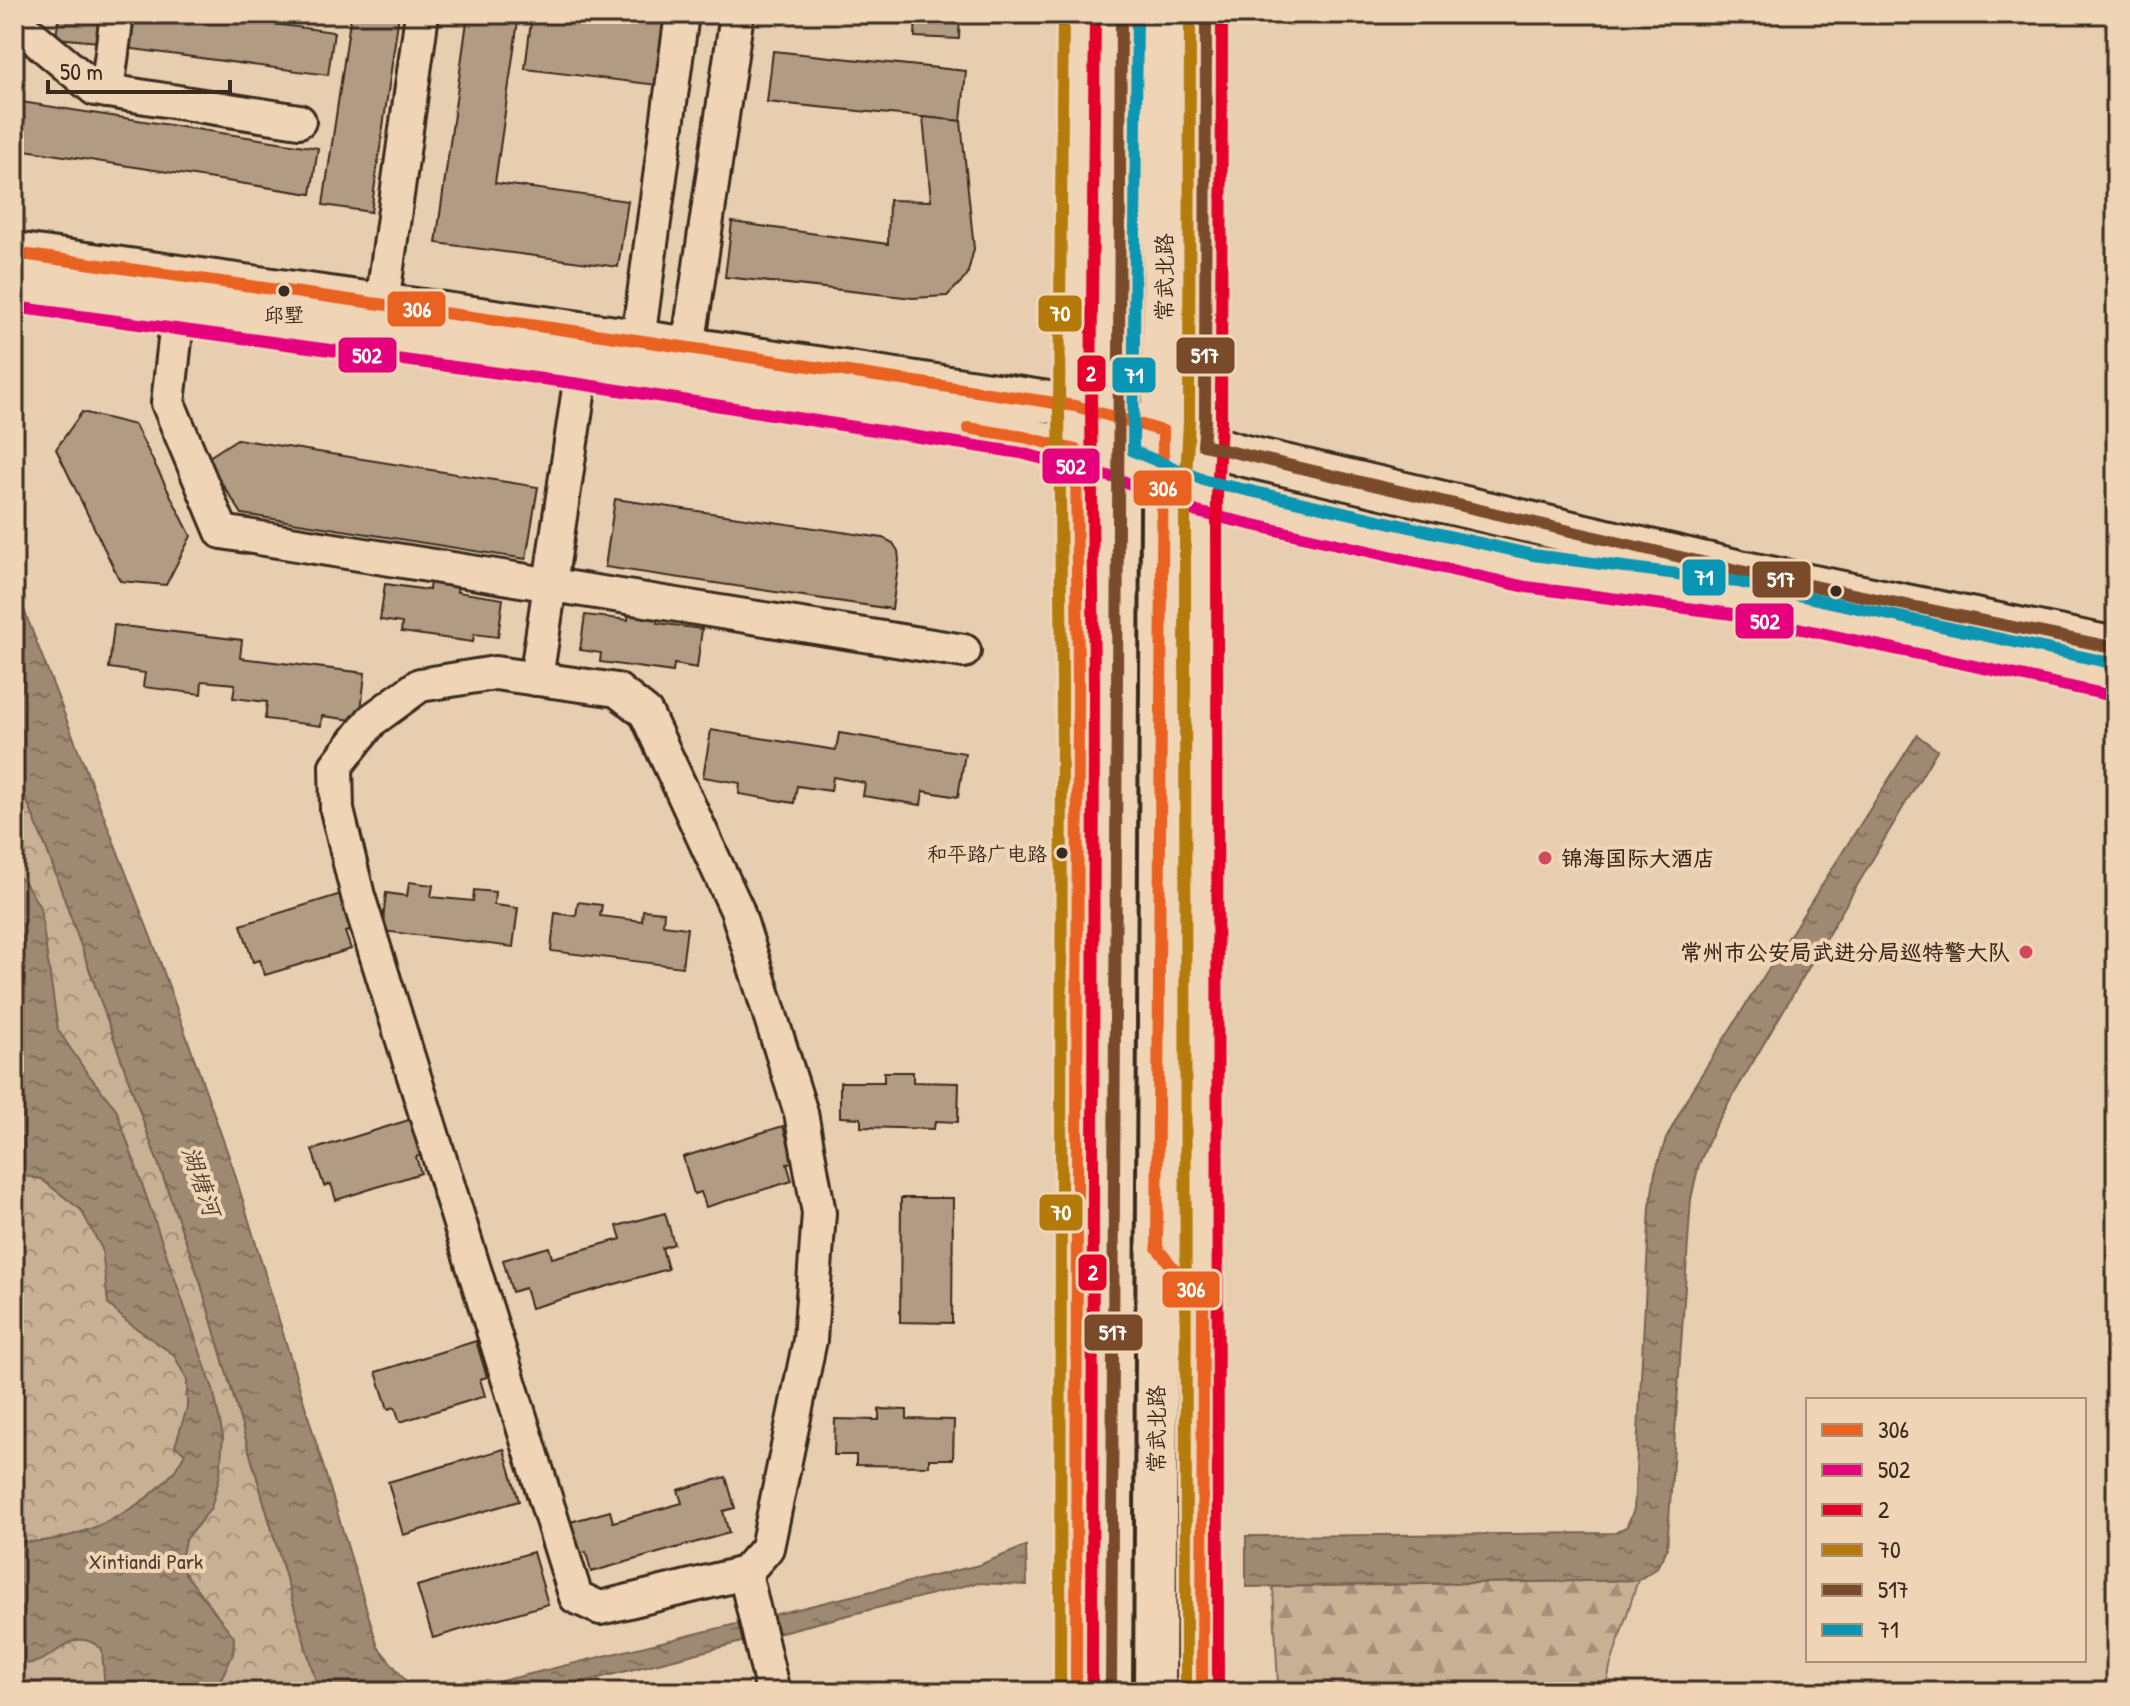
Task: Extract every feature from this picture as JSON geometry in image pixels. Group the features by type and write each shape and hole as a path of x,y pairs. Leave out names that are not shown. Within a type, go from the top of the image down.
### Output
{"main road":[{"name":"常武北路","path":"1111,1692 1121,14"},
{"name":"常武北路","path":"1155,1692 1165,14"},
{"path":"14,253 638,340 1075,406 1203,445 1740,571 2116,648"},
{"path":"14,291 582,368 1024,437 1117,462 1201,496 1530,571 1735,598 2116,680"},
{"path":"1157,1248 1203,1304 1157,1364"},
{"path":"1076,1542 1112,1474"}],"street":[{"path":"107,91 117,14"},
{"path":"382,304 422,14"},
{"path":"638,340 682,14"},
{"path":"688,348 737,14"},
{"path":"1076,1692 1078,684 1075,406 1079,14"},
{"path":"1202,1692 1201,496 1205,421 1206,14"},
{"path":"14,25 19,25 95,89 299,121"},
{"path":"178,313 168,403 222,532 964,651"},
{"path":"536,679 582,368"},
{"path":"495,673 617,690 646,713 737,910 801,1113 819,1213 810,1340 767,1548 745,1573 600,1608 576,1597 358,896 337,810 336,766 372,720 420,685 495,673"},
{"path":"745,1573 773,1692"}],"green space":[{"name":"Xintiandi Park","path":"14,769 47,850 200,1281 319,1692 14,1692"},
{"path":"1638,1580 1605,1692 1280,1692 1273,1587"}],"water":[{"name":"湖塘河","path":"14,584 157,953 233,1168 378,1647 415,1692 319,1692 200,1281 47,850 14,769"},
{"path":"1917,735 1937,750 1714,1128 1699,1164 1691,1199 1667,1549 1656,1569 1638,1580 1246,1587 1246,1536 1615,1533 1627,1526 1634,1509 1650,1207 1655,1172 1666,1139 1691,1091"},
{"path":"14,872 26,884 40,907 58,1030 116,1109 213,1389 223,1436 220,1475 211,1508 185,1541 182,1554 184,1572 234,1637 233,1655 214,1692 105,1692 102,1649 82,1640 66,1644 43,1660 14,1662 14,1541 57,1539 100,1525 157,1489 174,1472 185,1453 175,1446 187,1408 187,1380 174,1355 126,1321 108,1304 102,1249 81,1210 41,1179 14,1174"},
{"path":"1026,1546 1027,1585 976,1583 543,1692 456,1692 979,1565"}],"building":[{"path":"59,14 102,14 99,42 56,38"},
{"path":"129,14 201,14 334,32 328,75 125,48"},
{"path":"351,14 399,14 371,212 323,205"},
{"path":"468,14 519,14 495,183 628,201 618,267 436,243"},
{"path":"532,14 607,14 673,22 665,86 525,69"},
{"path":"916,14 960,14 959,39 915,37"},
{"path":"773,51 966,71 961,121 767,102"},
{"path":"14,89 23,90 21,102 318,148 311,194 18,149 20,130 14,129"},
{"path":"923,117 961,121 974,249 967,276 947,296 913,298 725,277 732,222 888,244 889,200 931,201"},
{"path":"82,412 135,425 191,536 166,585 120,581 56,449"},
{"path":"237,439 538,487 526,559 242,514 206,459"},
{"path":"615,499 883,538 893,543 898,551 892,609 605,567"},
{"path":"430,579 458,583 457,592 503,599 498,637 474,634 473,642 401,632 402,623 380,620 385,584 429,590"},
{"path":"629,610 658,613 657,623 702,629 697,668 674,664 673,672 600,662 601,653 580,650 585,615 628,620"},
{"path":"114,625 242,640 240,658 365,673 360,721 322,716 321,726 265,719 267,702 233,698 235,684 202,681 201,694 143,687 145,673 109,668"},
{"path":"711,730 836,750 839,733 965,753 958,797 923,791 921,805 863,796 865,783 833,777 831,791 797,786 794,803 739,794 740,783 703,777"},
{"path":"409,882 433,885 431,897 473,901 474,890 495,892 494,905 518,908 513,947 382,931 386,893 407,896"},
{"path":"341,894 353,930 345,932 351,949 265,975 260,960 253,962 241,925"},
{"path":"578,902 602,905 600,916 642,921 643,910 664,912 663,925 687,928 682,967 551,951 555,913 576,916"},
{"path":"884,1072 913,1072 913,1082 959,1083 958,1122 935,1121 934,1129 861,1127 861,1118 840,1117 840,1082 884,1082"},
{"path":"412,1119 423,1154 416,1157 421,1173 336,1200 331,1184 324,1186 312,1150"},
{"path":"783,1126 794,1162 787,1164 792,1181 706,1207 701,1192 694,1194 683,1157"},
{"path":"901,1198 953,1198 952,1323 900,1322"},
{"path":"665,1213 674,1244 662,1248 668,1269 531,1308 525,1288 512,1292 503,1260 549,1247 552,1258 621,1239 617,1226"},
{"path":"476,1341 487,1377 480,1379 485,1396 400,1422 395,1407 388,1409 376,1372"},
{"path":"879,1409 907,1410 907,1419 954,1420 953,1459 929,1459 929,1466 856,1465 856,1455 834,1455 835,1419 879,1420"},
{"path":"504,1449 519,1501 403,1535 388,1482"},
{"path":"726,1477 735,1508 723,1511 729,1533 591,1572 586,1552 573,1556 563,1524 610,1511 613,1522 682,1503 678,1490"},
{"path":"533,1552 548,1604 433,1638 417,1586"}],"transit line":[{"name":"70","path":"1060,1692 1062,684 1059,406 1063,14"},
{"name":"2","path":"1092,1692 1094,684 1091,406 1095,14"},
{"name":"517","path":"1111,1692 1121,14"},
{"name":"71","path":"1137,14 1133,451 1206,481 1533,555 1738,582 2116,664"},
{"name":"70","path":"1186,1692 1185,496 1189,421 1190,14"},
{"name":"517","path":"1206,14 1203,445 1740,571 2116,648"},
{"name":"2","path":"1218,1692 1217,496 1221,421 1222,14"},
{"name":"306","path":"14,253 616,337 1075,406 1163,431 1157,1248 1203,1304 1202,1692"},
{"name":"502","path":"14,307 580,384 1021,453 1112,477 1197,512 1526,587 1732,614 2113,696"},
{"name":"306","path":"968,428 1076,450 1076,1692"}],"place":[{"name":"邱墅","path":"284,291"},
{"name":"和平路广电路","path":"1062,853"},
{"name":"锦海国际大酒店","path":"1545,858"},
{"name":"常州市公安局武进分局巡特警大队","path":"2026,952"}]}
